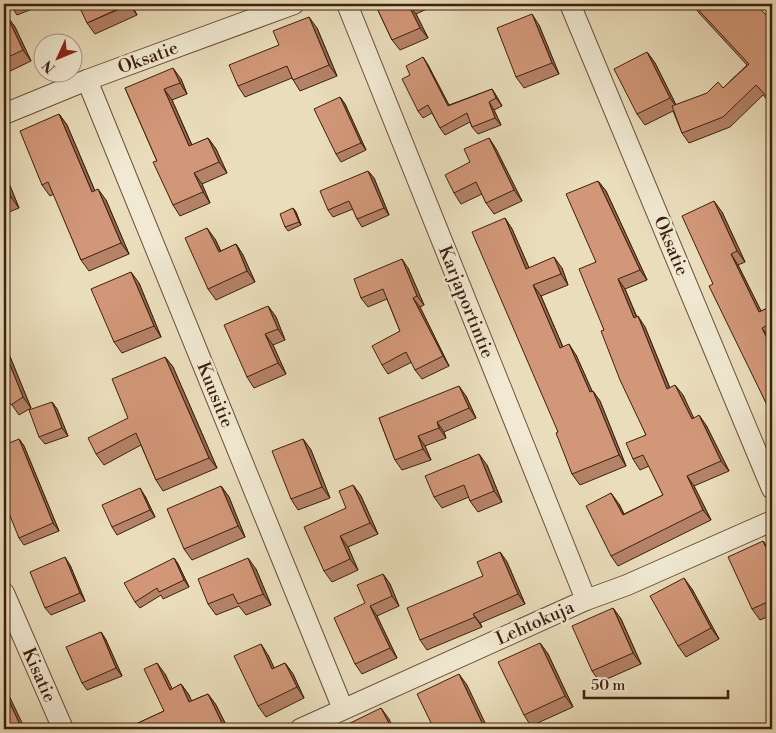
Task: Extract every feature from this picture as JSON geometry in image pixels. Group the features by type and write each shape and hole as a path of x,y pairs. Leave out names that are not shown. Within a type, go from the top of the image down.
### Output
{"street":[{"name":"Oksatie","path":"4,114 87,80 294,4"},
{"name":"Karjaportintie","path":"347,4 586,600"},
{"name":"Oksatie","path":"570,4 772,489"},
{"name":"Kuusitie","path":"87,80 343,709"},
{"name":"Lehtokuja","path":"300,729 586,600 627,585 772,521"},
{"name":"Kisatie","path":"4,593 63,729"}],"building":[{"path":"78,4 129,4 87,23"},
{"path":"375,4 408,4 420,28 392,40"},
{"path":"693,4 756,4 772,22 772,102 756,85 723,117 682,133 672,106 707,93 718,82 723,88 749,64"},
{"path":"532,14 552,63 516,77 497,28"},
{"path":"7,16 23,50 4,59 4,18"},
{"path":"309,17 329,65 293,80 287,66 238,86 229,65 279,45 273,31"},
{"path":"647,52 670,98 637,114 614,69"},
{"path":"423,57 448,106 492,89 496,98 489,102 495,118 472,127 467,113 440,128 428,105 418,111 402,79 410,75 406,66"},
{"path":"173,68 180,83 164,89 189,146 208,138 219,162 194,173 203,192 173,205 153,162 157,161 125,88"},
{"path":"340,97 361,143 336,154 314,109"},
{"path":"59,114 92,192 98,189 121,243 81,260 48,182 42,185 20,131"},
{"path":"489,138 514,190 486,203 476,182 454,193 445,175 470,162 464,149"},
{"path":"368,171 384,208 357,219 349,201 328,210 320,191"},
{"path":"4,179 11,197 4,200"},
{"path":"598,181 640,270 618,279 634,318 638,316 667,389 675,385 692,419 699,415 721,461 687,476 703,510 611,556 586,506 611,493 623,515 663,495 643,455 633,459 626,443 646,435 620,380 601,331 604,330 579,269 596,262 566,194"},
{"path":"714,201 737,251 731,254 759,312 772,306 772,323 762,328 772,349 772,411 770,404 767,405 709,286 713,284 682,216"},
{"path":"293,208 299,222 285,227 280,214"},
{"path":"505,218 526,269 554,257 561,274 533,285 560,348 569,344 590,392 593,391 619,455 572,474 556,433 558,432 472,232"},
{"path":"207,228 219,252 236,244 247,271 208,289 185,238"},
{"path":"402,259 417,296 413,298 443,356 415,370 406,352 382,365 372,346 400,331 383,289 361,298 354,279"},
{"path":"131,272 154,326 114,342 91,289"},
{"path":"268,306 278,329 265,334 278,363 247,377 224,325"},
{"path":"4,350 23,397 11,405 4,393"},
{"path":"165,357 209,458 156,480 136,433 96,454 88,438 128,418 112,379"},
{"path":"459,386 469,408 437,422 439,428 418,436 423,449 395,460 379,418"},
{"path":"52,402 62,428 39,437 29,410"},
{"path":"19,439 53,523 19,538 4,501 4,445"},
{"path":"303,439 322,487 291,499 272,451"},
{"path":"479,454 494,491 470,501 464,485 434,497 425,476"},
{"path":"353,485 370,523 340,536 350,559 324,571 304,527 346,508 339,491"},
{"path":"221,486 238,526 184,549 167,509"},
{"path":"140,488 150,510 112,527 102,505"},
{"path":"763,541 772,561 772,600 752,609 728,557"},
{"path":"500,552 518,594 473,614 475,617 420,640 407,608 483,576 477,562"},
{"path":"65,557 80,593 45,608 30,572"},
{"path":"174,558 184,580 159,592 157,588 135,602 124,583"},
{"path":"248,558 263,594 238,604 233,594 208,604 198,579"},
{"path":"383,574 392,596 370,606 390,648 355,664 334,618 365,603 357,585"},
{"path":"684,578 711,628 678,646 650,596"},
{"path":"613,608 633,653 592,671 572,626"},
{"path":"101,632 116,668 82,683 66,647"},
{"path":"540,643 565,696 524,715 498,662"},
{"path":"261,644 272,669 285,663 297,687 258,706 234,656"},
{"path":"157,663 170,690 181,684 189,702 208,694 222,723 208,729 125,729 164,711 144,669"},
{"path":"459,674 484,727 480,729 434,729 417,694"},
{"path":"4,690 21,727 16,729 4,729"},
{"path":"381,708 392,729 340,729 340,728"}]}
